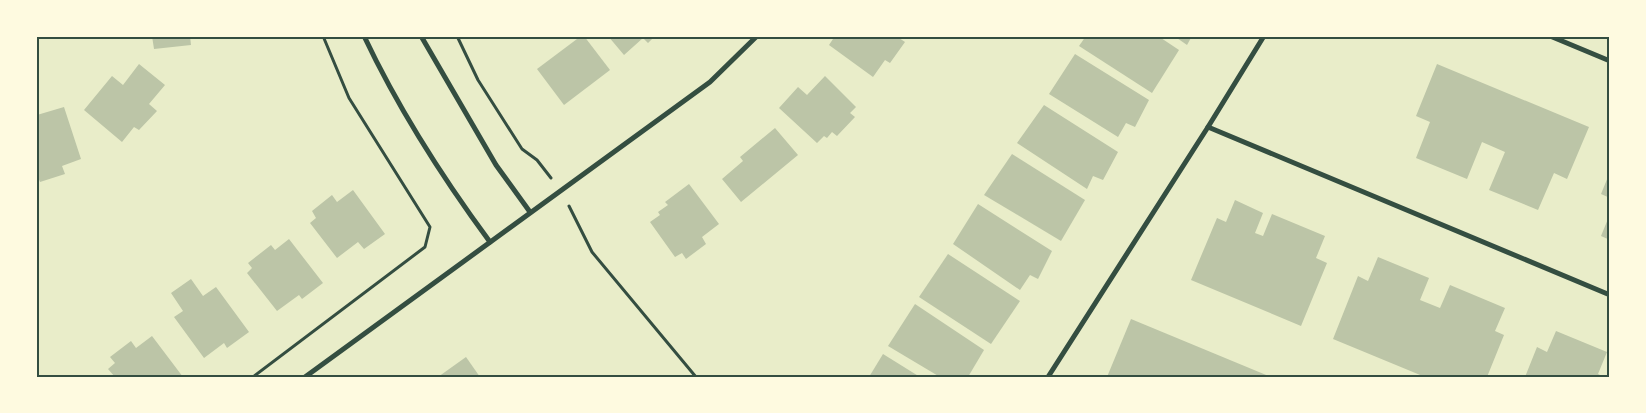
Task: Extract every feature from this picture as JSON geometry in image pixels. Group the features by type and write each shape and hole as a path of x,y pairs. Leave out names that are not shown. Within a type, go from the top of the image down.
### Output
{"street":[{"path":"364,36 383,76 418,138 457,198 490,242"},
{"path":"421,36 496,165 530,212"},
{"path":"305,377 710,82 757,36"},
{"path":"1048,377 1208,128 1264,36"},
{"path":"1550,36 1610,61"},
{"path":"1208,128 1610,295"}],"path":[{"path":"253,377 425,247 430,227 349,98 323,36"},
{"path":"457,36 478,80 522,149 537,160 562,190 592,252 696,377"}],"building":[{"path":"152,36 190,36 191,45 154,49"},
{"path":"581,36 584,36 610,70 564,105 537,69"},
{"path":"608,36 655,36 648,43 643,38 624,55"},
{"path":"835,36 901,36 899,38 905,42 890,63 885,60 873,77 829,45"},
{"path":"1086,36 1158,36 1179,50 1152,93 1079,46"},
{"path":"1174,36 1192,36 1187,45"},
{"path":"1075,54 1149,100 1135,127 1126,123 1118,137 1049,94"},
{"path":"139,64 165,85 149,104 157,111 139,130 134,127 122,142 84,110 112,76 123,85"},
{"path":"1437,64 1589,127 1567,179 1554,173 1538,210 1489,190 1505,152 1482,142 1467,179 1416,158 1430,122 1416,116"},
{"path":"825,76 856,107 850,113 855,117 837,136 832,132 827,138 824,136 817,143 779,108 798,87 807,95"},
{"path":"1044,105 1118,152 1103,180 1093,176 1087,189 1017,143"},
{"path":"64,107 81,159 62,166 65,174 40,182 38,177 36,177 36,123 39,122 37,115"},
{"path":"775,128 798,155 741,202 722,179 743,161 740,157"},
{"path":"1012,154 1085,200 1061,241 984,195"},
{"path":"1610,172 1610,198 1601,194"},
{"path":"689,184 719,224 702,237 706,244 686,259 682,253 675,257 650,222 660,215 658,212 668,205 665,202"},
{"path":"353,190 385,234 364,249 358,242 337,258 310,223 316,218 312,211 332,195 337,202"},
{"path":"1235,200 1263,213 1255,233 1263,236 1272,214 1325,236 1316,258 1327,263 1301,326 1191,280 1217,218 1226,222"},
{"path":"978,204 1052,251 1038,279 1030,275 1020,290 953,244"},
{"path":"1610,214 1610,240 1601,236"},
{"path":"289,239 323,283 302,299 299,295 277,311 247,273 252,268 248,263 271,245 275,250"},
{"path":"948,254 1020,301 991,344 919,297"},
{"path":"1378,257 1429,278 1420,300 1440,308 1450,285 1505,308 1495,331 1504,335 1487,377 1425,377 1333,339 1358,276 1368,281"},
{"path":"191,279 203,296 216,287 249,332 227,348 224,343 204,358 174,317 183,311 171,293"},
{"path":"915,304 984,350 968,377 940,377 888,346"},
{"path":"1131,319 1271,377 1107,377"},
{"path":"1556,331 1607,352 1598,374 1604,377 1525,377 1537,347 1547,352"},
{"path":"152,336 183,377 115,377 108,369 115,363 110,357 131,341 136,348"},
{"path":"883,354 920,377 869,377"},
{"path":"466,357 480,377 438,377"}]}
